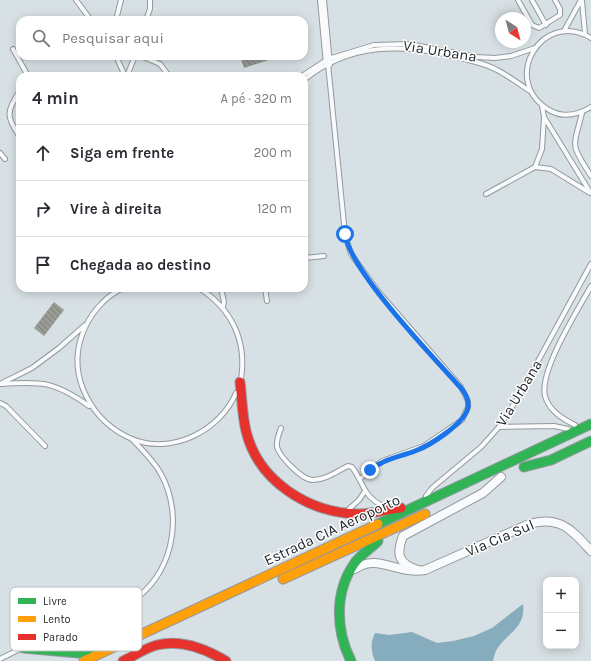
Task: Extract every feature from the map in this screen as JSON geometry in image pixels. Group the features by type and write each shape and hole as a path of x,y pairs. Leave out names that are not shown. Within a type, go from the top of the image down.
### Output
{"highway":[{"path":"240,382 243,418 259,464 274,481 296,497 344,512 361,514 389,509 414,508"},
{"path":"553,442 572,427 591,418"},
{"name":"Estrada CIA Aeroporto","path":"142,634 414,508 591,424"},
{"name":"Estrada CIA Aeroporto","path":"209,613 390,530 591,435"},
{"path":"524,467 552,460 591,441"},
{"path":"351,661 342,644 339,626 340,604 348,574 358,560 390,530"},
{"path":"142,628 169,621"},
{"path":"142,647 169,632"},
{"path":"142,651 157,645 174,644 209,652 226,661"},
{"path":"70,651 87,651"},
{"name":"Estrada CIA Aeroporto","path":"84,661 105,651"},
{"path":"119,659 134,651"},
{"path":"119,659 141,651"}],"street":[{"path":"322,0 328,61"},
{"path":"424,570 412,568 401,560 399,546 403,536 483,493 501,477"},
{"name":"Via Cia Sul","path":"348,574 359,566 370,562 409,572 424,570 538,521 554,521 564,525 591,551"}],"lane":[{"path":"76,0 88,16"},
{"path":"117,16 121,0"},
{"path":"147,16 150,9 150,0"},
{"path":"518,0 532,25 539,28 560,15 560,9 555,0"},
{"path":"532,0 546,25"},
{"path":"564,31 582,0"},
{"path":"582,0 585,34"},
{"path":"591,38 585,34 564,31 548,36 535,48 530,56 526,73 530,91 542,106 554,112 568,115 582,112 591,107"},
{"name":"Via Urbana","path":"308,73 328,61 356,50 388,44 421,45 473,57 495,58 512,56 535,48"},
{"name":"Via Urbana","path":"308,77 328,61 368,50 405,48 448,55 493,68 530,91"},
{"path":"14,49 16,53"},
{"path":"493,68 495,58"},
{"path":"20,60 26,72"},
{"path":"118,60 124,72"},
{"path":"128,72 134,60"},
{"path":"150,60 160,64 166,72"},
{"path":"328,61 345,234 348,248 391,308 461,388 468,400 468,407 462,420 436,439 416,450 382,461 361,478"},
{"path":"16,97 10,105 9,116 16,129"},
{"path":"535,167 542,149 544,117 542,106"},
{"path":"582,112 575,134 574,146 591,176"},
{"path":"544,117 591,194"},
{"path":"0,153 5,159"},
{"path":"486,194 535,167 551,168 591,194"},
{"path":"308,258 324,256"},
{"name":"Via Urbana","path":"424,503 432,488 481,447 499,427 519,396 591,264"},
{"path":"572,427 561,419 552,409 546,398 545,382 554,355 591,286"},
{"path":"91,407 83,392 78,369 80,341 86,325 98,306 115,292"},
{"path":"132,439 159,444 172,442 198,434 220,418 235,395 240,382 243,366 240,340 232,320 223,307 206,292"},
{"path":"222,292 224,302 223,307"},
{"path":"266,292 267,300"},
{"path":"0,384 32,368 86,325"},
{"path":"0,384 32,382 56,386 68,391 91,407 110,425 132,439 161,475 170,502 172,536 162,570 142,592"},
{"path":"0,403 6,406 45,446"},
{"path":"499,427 572,427"},
{"path":"281,428 278,436 278,447 282,455 304,478 310,480 319,479 348,466 352,467 361,478 365,491 372,500 389,509"},
{"path":"344,512 359,500 365,491"},
{"path":"0,659 17,651"}],"water":[{"path":"523,604 522,619 515,629 501,643 495,653 493,661 375,661 372,640 375,633 389,635 412,632 437,643 453,641 474,636 492,628"}],"building":[{"path":"241,60 269,60 244,68"},
{"path":"54,302 64,310 44,336 34,328"}],"traffic: fast":[{"path":"378,524 591,424"},
{"path":"524,467 551,460 591,441"},
{"path":"351,661 342,637 339,612 340,600 343,587 354,564 378,541"},
{"path":"57,651 79,653 86,651"}],"traffic: slow":[{"path":"283,579 425,514"},
{"path":"142,634 378,524"},
{"path":"84,661 105,651"}],"traffic: jam":[{"path":"240,382 246,431 252,449 262,465 274,479 288,491 322,508 340,512 364,514 401,508"},
{"path":"123,661 153,646 166,643 193,646 226,661"}],"route":[{"path":"345,234 351,254 377,290 436,361 461,388 468,400 468,407 462,420 446,432 424,446 382,461 370,470"}]}
